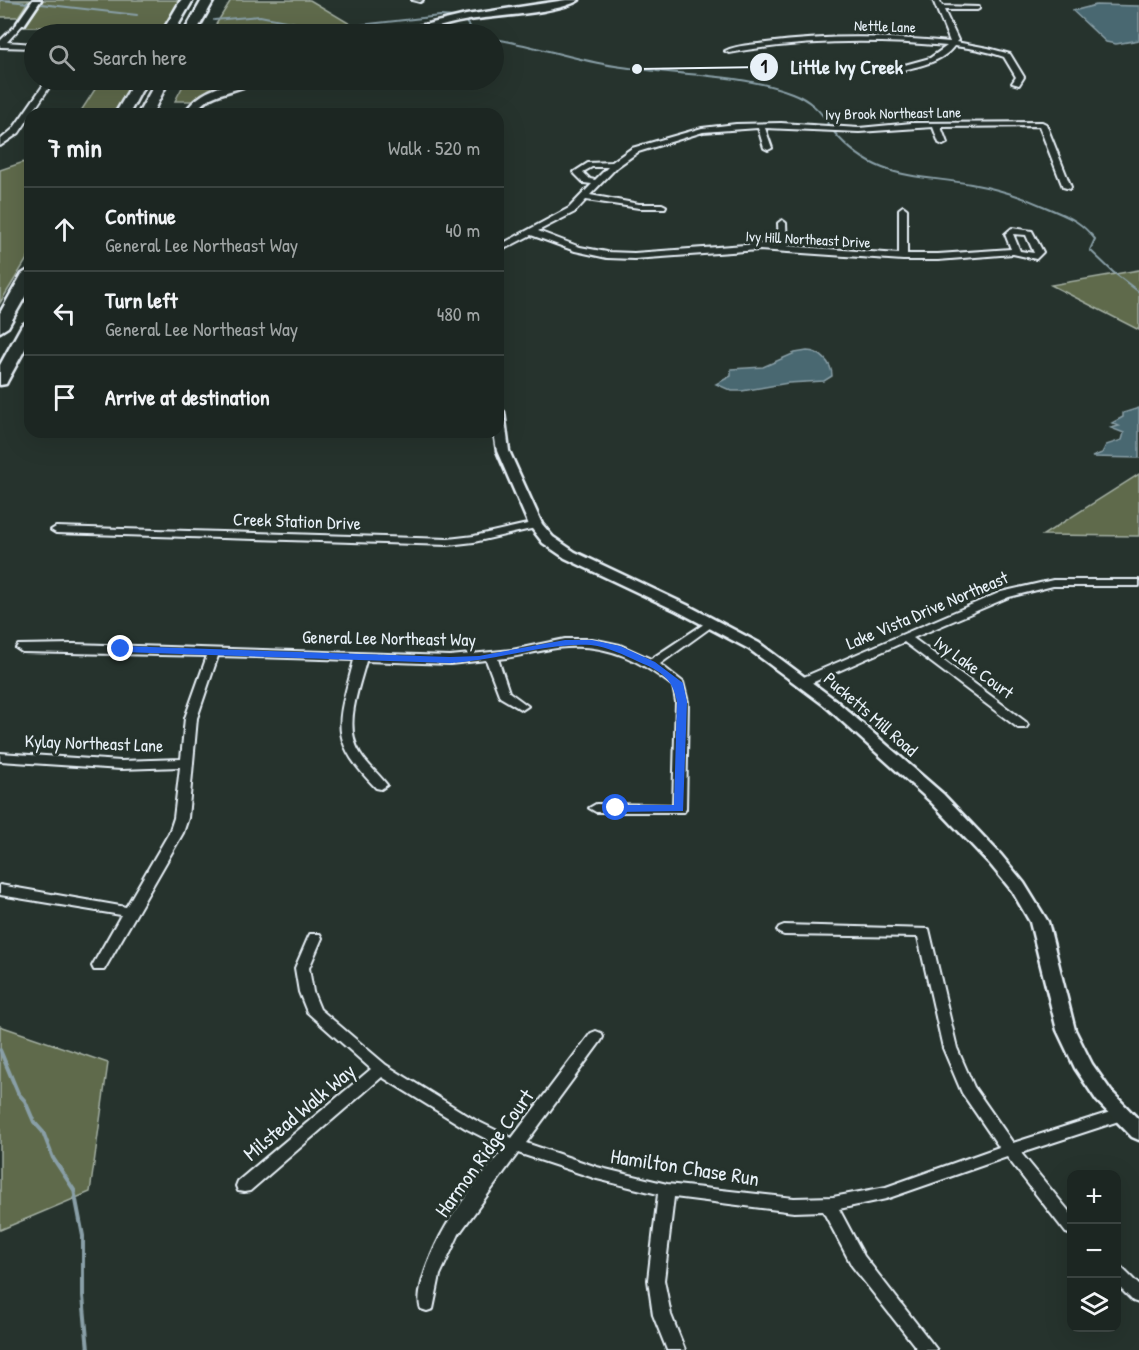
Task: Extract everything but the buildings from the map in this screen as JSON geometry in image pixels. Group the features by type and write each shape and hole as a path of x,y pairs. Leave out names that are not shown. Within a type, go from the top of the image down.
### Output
{"highway":[{"path":"172,24 187,0"},
{"path":"195,24 208,0"},
{"path":"125,108 135,90"},
{"path":"147,108 157,90"},
{"path":"0,327 24,285"},
{"path":"0,380 24,336"}],"street":[{"path":"1,44 21,23 37,0"},
{"path":"415,0 420,0"},
{"path":"438,24 575,0"},
{"path":"904,68 937,57 953,44 954,40 936,0"},
{"path":"941,8 977,8"},
{"name":"Nettle Lane","path":"729,51 766,44 859,38 953,44 1007,56 1020,77 1016,83"},
{"path":"1,44 24,45"},
{"path":"31,108 43,90"},
{"path":"192,108 194,103 223,90"},
{"path":"0,144 16,131 24,119"},
{"name":"Ivy Brook Northeast Lane","path":"504,246 572,210 614,165 635,150 702,130 761,126 859,130 936,125 1042,124 1067,187"},
{"path":"936,125 943,143"},
{"path":"761,126 768,148"},
{"name":"Ivy Brook Northeast Lane","path":"598,183 587,181 578,172 589,165 601,163 614,165"},
{"path":"586,197 639,206 662,206"},
{"path":"903,209 903,257"},
{"path":"782,223 783,248"},
{"name":"Ivy Hill Northeast Drive","path":"531,232 578,249 607,255 634,256 759,247 903,257 938,257 1016,251"},
{"name":"Pucketts Mill Road","path":"501,438 503,451 536,525 548,540 570,555 754,646 803,682 937,798 1018,886 1039,922 1065,1030 1104,1096 1139,1132"},
{"name":"Creek Station Drive","path":"56,530 448,542 474,539 536,525"},
{"name":"Lake Vista Drive Northeast","path":"803,682 1005,594 1053,583 1139,583"},
{"path":"652,664 710,623"},
{"name":"Ivy Lake Court","path":"905,639 1022,725"},
{"name":"General Lee Northeast Way","path":"22,648 450,660 491,657 565,643 592,643 616,648 652,664 679,685 682,702 679,809 596,808"},
{"path":"99,966 176,833 181,818 191,718 214,652"},
{"path":"361,657 347,721 350,747 362,765 381,785"},
{"path":"491,657 504,694 522,706"},
{"name":"Kylay Northeast Lane","path":"0,758 121,765 186,763"},
{"path":"0,890 130,912"},
{"path":"784,930 924,932 950,1048 967,1089 1068,1224"},
{"name":"Hamilton Chase Run","path":"315,938 302,968 306,992 314,1012 381,1069 470,1124 515,1146 597,1173 668,1190 794,1205 828,1204 886,1193 1010,1149 1123,1114"},
{"name":"Harmon Ridge Court","path":"427,1304 432,1275 452,1230 596,1037"},
{"name":"Milstead Walk Way","path":"244,1186 381,1069"},
{"path":"668,1190 656,1280 662,1315 676,1350"},
{"path":"828,1204 858,1261 928,1350"},
{"path":"1121,1278 1139,1296"}],"green space":[{"path":"0,0 29,0 18,17 0,17"},
{"path":"43,0 182,0 167,24 27,24"},
{"path":"231,0 310,0 350,24 216,24"},
{"path":"95,90 129,90 118,108 83,108"},
{"path":"181,90 231,90 200,101 175,101"},
{"path":"24,162 24,264 0,303 0,170"},
{"path":"1139,270 1139,330 1051,285"},
{"path":"1139,474 1139,536 1043,535"},
{"path":"0,1026 108,1063 90,1192 0,1230"}],"water":[{"path":"1096,5 1139,6 1139,40 1116,44 1106,42 1073,11"},
{"path":"807,351 816,353 824,359 830,367 832,376 824,381 788,383 742,391 732,391 716,384 731,376 731,369 763,367 795,353"},
{"path":"1139,408 1139,458 1092,457 1102,453 1106,445 1122,440 1124,433 1111,428 1119,426 1112,423 1123,417 1123,413"}],"waterway":[{"path":"1,0 28,3"},
{"path":"41,4 137,15"},
{"path":"214,20 260,16 301,24"},
{"path":"369,24 440,16 455,17"},
{"path":"504,41 615,66 728,78 772,86 809,102 823,115 829,126"},
{"path":"833,131 848,147 879,167 913,176 971,184 1001,191 1070,218 1085,228 1095,239 1090,250 1139,292"},
{"path":"0,1050 18,1093 25,1101 34,1122 43,1132 53,1158 74,1190 83,1236 83,1296 88,1350"}],"place":[{"name":"Little Ivy Creek","path":"637,69"}],"route":[{"path":"121,649 450,660 479,659 565,643 592,643 616,648 667,673 679,685 682,702 679,809 616,808"}]}
